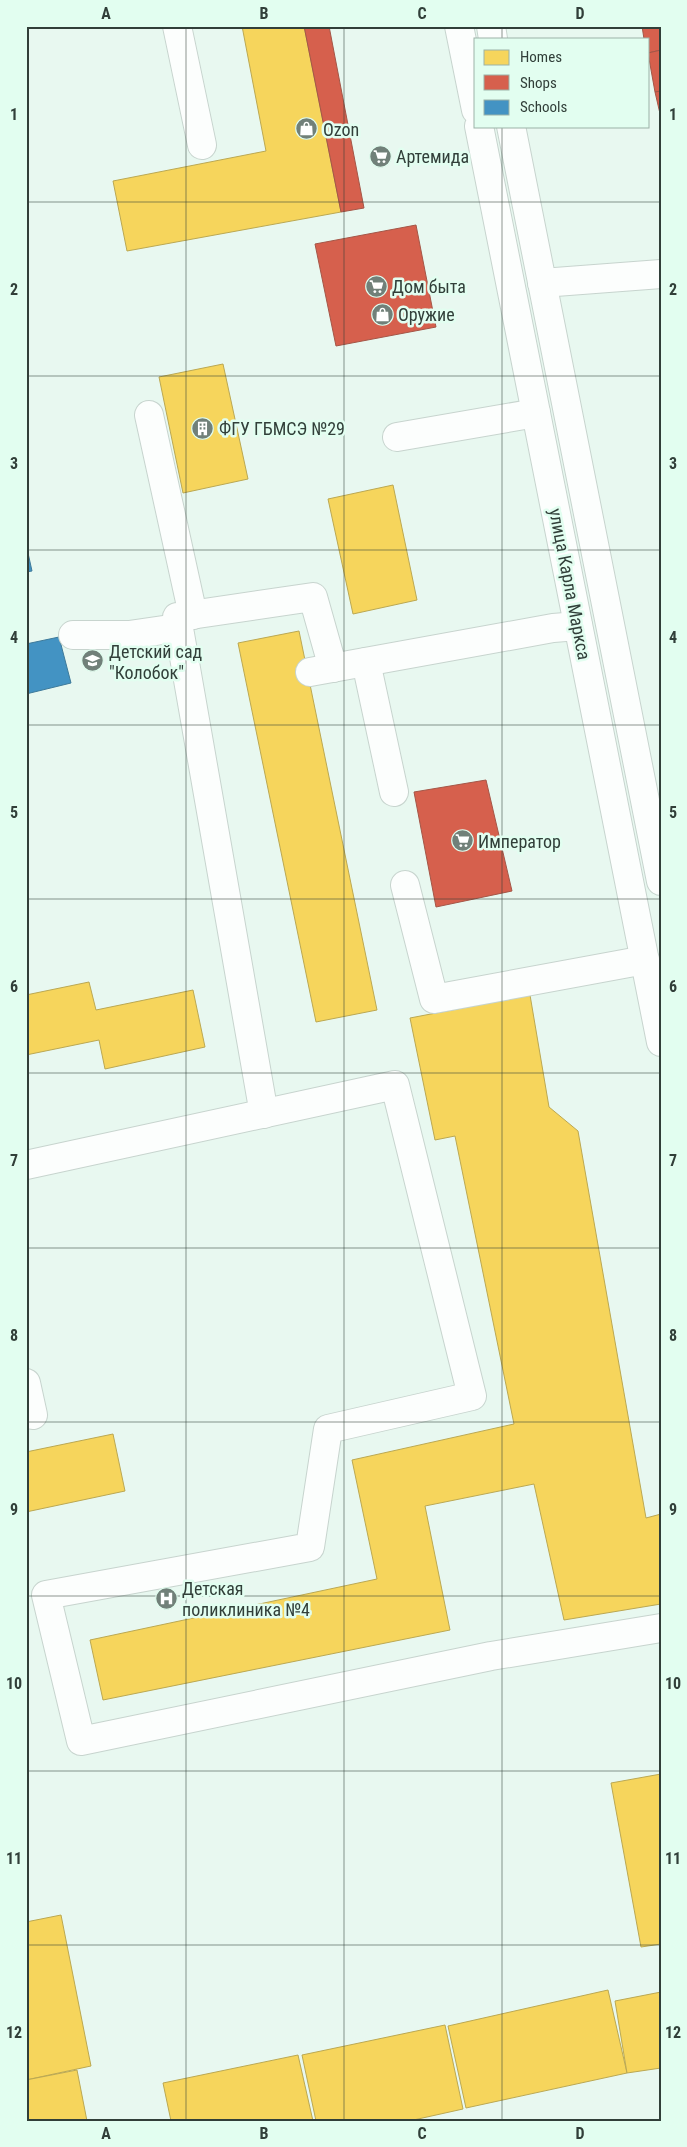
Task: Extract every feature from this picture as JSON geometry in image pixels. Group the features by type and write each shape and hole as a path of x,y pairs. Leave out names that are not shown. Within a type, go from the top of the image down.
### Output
{"street":[{"path":"178,26 202,145"},
{"path":"459,26 474,100"},
{"name":"улица Карла Маркса","path":"479,128 661,1042"},
{"name":"улица Карла Маркса","path":"511,128 661,881"},
{"path":"542,284 661,274"},
{"path":"396,437 536,413"},
{"path":"149,415 185,621 264,1114"},
{"path":"73,634 129,635 185,621 313,597 322,670 553,628 578,626"},
{"path":"366,662 394,792"},
{"path":"405,885 434,999 645,960"},
{"path":"26,1165 396,1085 472,1396 328,1429 310,1547 46,1595 81,1741 491,1656 661,1628"},
{"path":"26,1383 33,1415"}],"building: Homes":[{"path":"242,26 304,26 341,212 127,251 113,181 266,151"},
{"name":"ФГУ ГБМСЭ №29","path":"223,364 248,479 183,493 159,377"},
{"path":"393,485 417,600 353,614 328,499"},
{"path":"299,631 377,1010 316,1022 238,643"},
{"path":"89,982 96,1010 193,990 205,1047 105,1069 99,1040 26,1055 26,995"},
{"path":"530,995 549,1107 578,1131 646,1518 661,1514 661,1604 564,1620 534,1484 425,1506 450,1630 103,1700 90,1640 377,1579 352,1460 514,1424 455,1136 435,1140 410,1018"},
{"path":"113,1434 125,1491 26,1512 26,1452"},
{"path":"661,1774 661,1944 641,1947 611,1783"},
{"path":"61,1915 91,2066 26,2080 26,1922"},
{"path":"608,1990 627,2073 466,2108 448,2026"},
{"path":"661,1992 661,2068 627,2073 615,2001"},
{"path":"445,2025 463,2109 409,2121 316,2121 302,2055"},
{"path":"298,2055 313,2121 171,2121 163,2083"},
{"path":"77,2070 87,2121 26,2121 26,2080"}],"building: Shops":[{"path":"304,26 329,26 364,208 341,212"},
{"path":"642,26 661,26 661,50 650,53 650,38 644,38"},
{"path":"661,50 661,91 655,92 650,53"},
{"path":"661,91 661,118 655,92"},
{"name":"Дом быта","path":"416,225 436,327 336,346 315,244"},
{"name":"Император","path":"486,780 512,891 436,907 414,792"}],"building: Schools":[{"path":"26,544 32,571 26,572"},
{"path":"59,637 71,683 26,694 26,644"}],"place":[{"name":"Ozon","path":"307,129"},
{"name":"Артемида","path":"380,156"},
{"name":"Дом быта","path":"376,286"},
{"name":"Оружие","path":"382,314"},
{"name":"ФГУ ГБМСЭ №29","path":"203,428"},
{"name":"Детский сад \"Колобок\"","path":"93,661"},
{"name":"Император","path":"462,841"},
{"name":"Детская поликлиника №4","path":"166,1598"}]}
